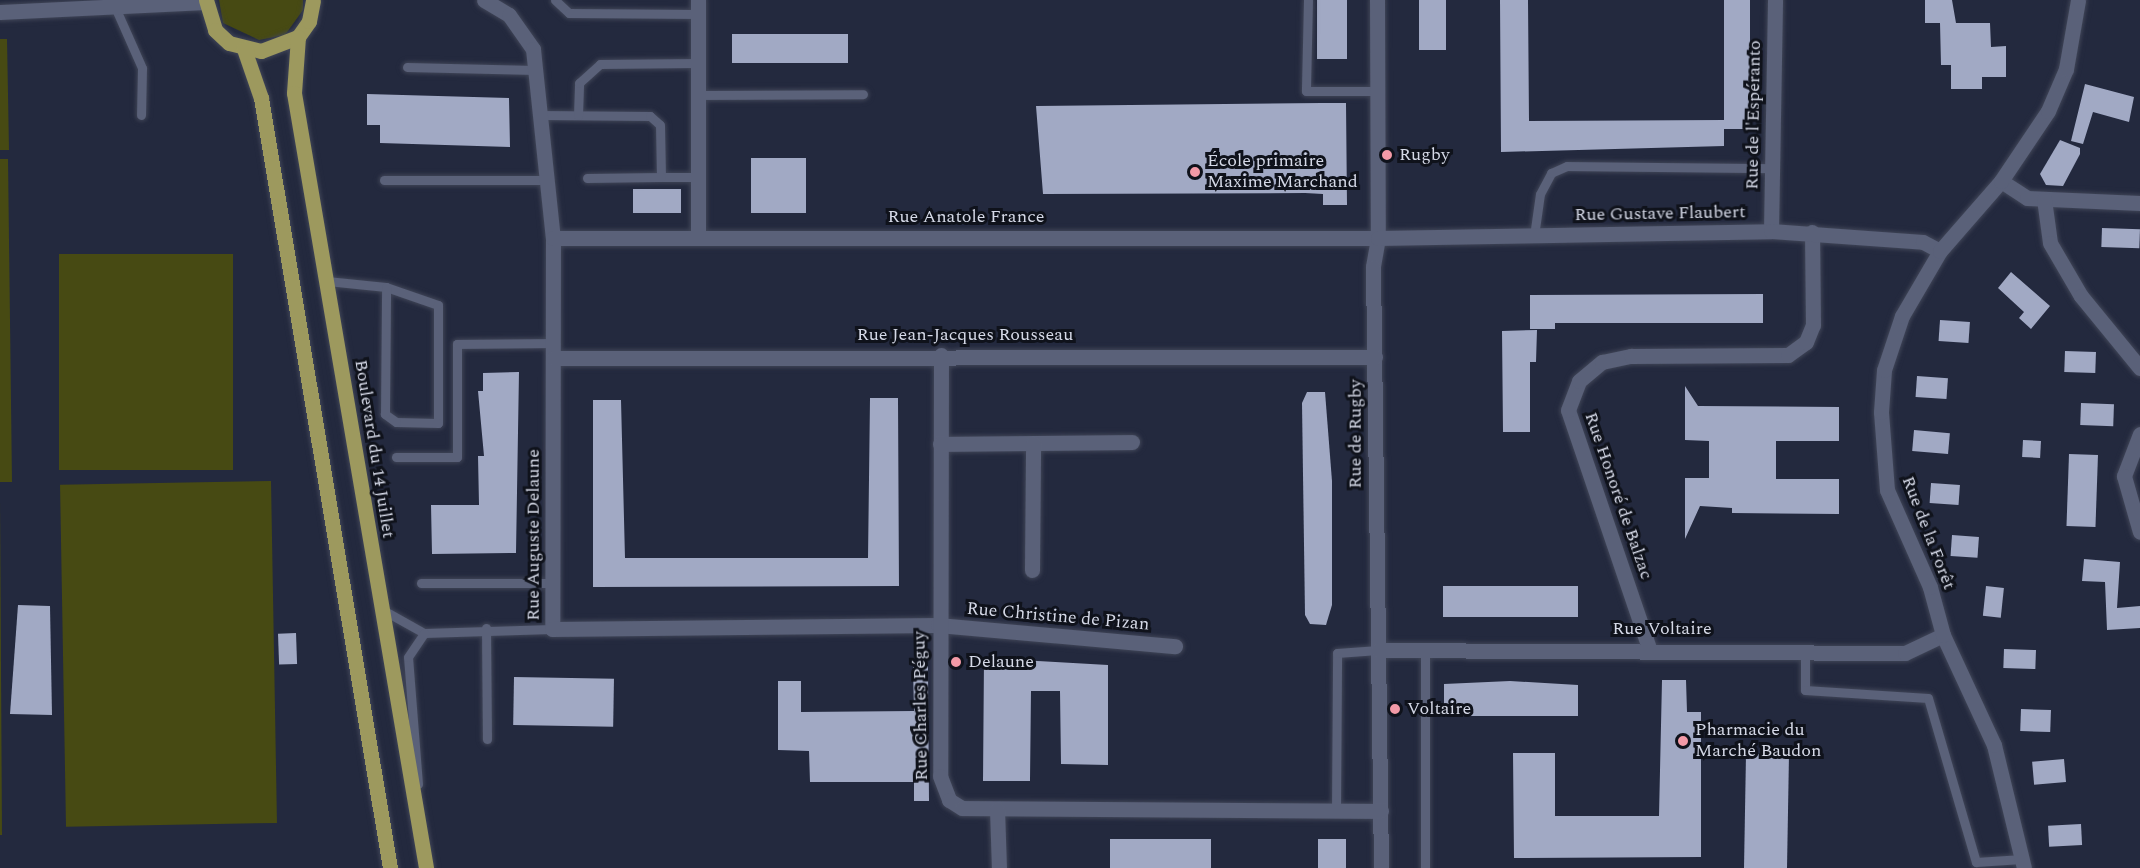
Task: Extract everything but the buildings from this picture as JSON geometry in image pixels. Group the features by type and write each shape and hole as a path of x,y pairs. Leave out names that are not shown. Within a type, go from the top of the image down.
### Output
{"main road":[{"name":"Boulevard du 14 Juillet","path":"313,0 309,21 298,37 294,93 426,868"},
{"path":"206,1 215,30 244,49 261,51 298,37"},
{"path":"244,49 261,98 390,868"}],"street":[{"name":"Rue Auguste Delaune","path":"484,0 509,15 533,49 553,238 552,629 938,625"},
{"name":"Rue de Rugby","path":"1377,0 1378,238 1373,267 1381,868"},
{"name":"Rue de l'Espéranto","path":"1771,231 1775,0"},
{"name":"Rue de la Forêt","path":"2023,864 1994,745 1943,635 1930,587 1887,490 1881,412 1891,342 1940,251 2001,182 2053,101 2072,47 2078,0"},
{"path":"0,12 206,1"},
{"path":"698,7 698,235"},
{"path":"2001,182 2027,198 2140,203"},
{"path":"2044,199 2049,243 2080,296 2140,368"},
{"name":"Rue Gustave Flaubert","path":"1378,238 1771,231 1812,232 1923,242 1940,251"},
{"name":"Rue Honoré de Balzac","path":"1649,648 1568,410 1579,381 1602,362 1631,356 1788,355 1806,342 1813,325 1812,232"},
{"name":"Rue Anatole France","path":"553,238 698,235 1378,238"},
{"name":"Rue Jean-Jacques Rousseau","path":"554,350 1375,357"},
{"name":"Rue Charles Péguy","path":"941,355 938,625 941,788 962,808 1381,811"},
{"path":"2140,434 2124,476 2140,532"},
{"path":"940,444 1132,442"},
{"path":"1032,570 1033,443"},
{"name":"Rue Christine de Pizan","path":"938,625 1175,646"},
{"name":"Rue Voltaire","path":"1378,650 1649,648 1805,649 1905,653 1943,635"},
{"path":"997,809 999,868"}],"lane":[{"path":"555,0 569,13 698,7"},
{"path":"1308,0 1306,91 1377,91"},
{"path":"115,7 142,68 141,115"},
{"path":"578,115 579,83 600,64 698,63"},
{"path":"407,67 535,70"},
{"path":"697,95 863,94"},
{"path":"540,115 656,120 661,177"},
{"path":"1534,236 1540,194 1551,174 1567,166 1772,168"},
{"path":"587,178 697,177"},
{"path":"384,180 547,180"},
{"path":"327,281 386,287 438,304 438,423 396,422 385,414 386,287"},
{"path":"396,457 457,458 457,344 554,350"},
{"path":"421,583 552,583"},
{"path":"381,609 424,633 486,628 552,629"},
{"path":"486,628 487,738"},
{"path":"418,824 408,657 424,633"},
{"path":"1425,649 1425,868"},
{"path":"1805,649 1805,690 1928,698 1976,862 2023,864"},
{"path":"1336,811 1337,654 1378,650"}],"shaded area":[{"path":"219,0 303,0 303,10 285,35 259,40 223,23"},
{"path":"0,39 7,39 9,150 0,150"},
{"path":"0,159 8,159 12,482 0,482"},
{"path":"59,254 233,254 233,470 59,470"},
{"path":"271,481 277,823 66,827 60,485"},
{"path":"0,497 2,835 0,835"}],"place":[{"name":"Rugby","path":"1387,155"},
{"name":"École primaire Maxime Marchand","path":"1195,172"},
{"name":"Delaune","path":"956,662"},
{"name":"Voltaire","path":"1395,709"},
{"name":"Pharmacie du Marché Baudon","path":"1683,741"}]}
